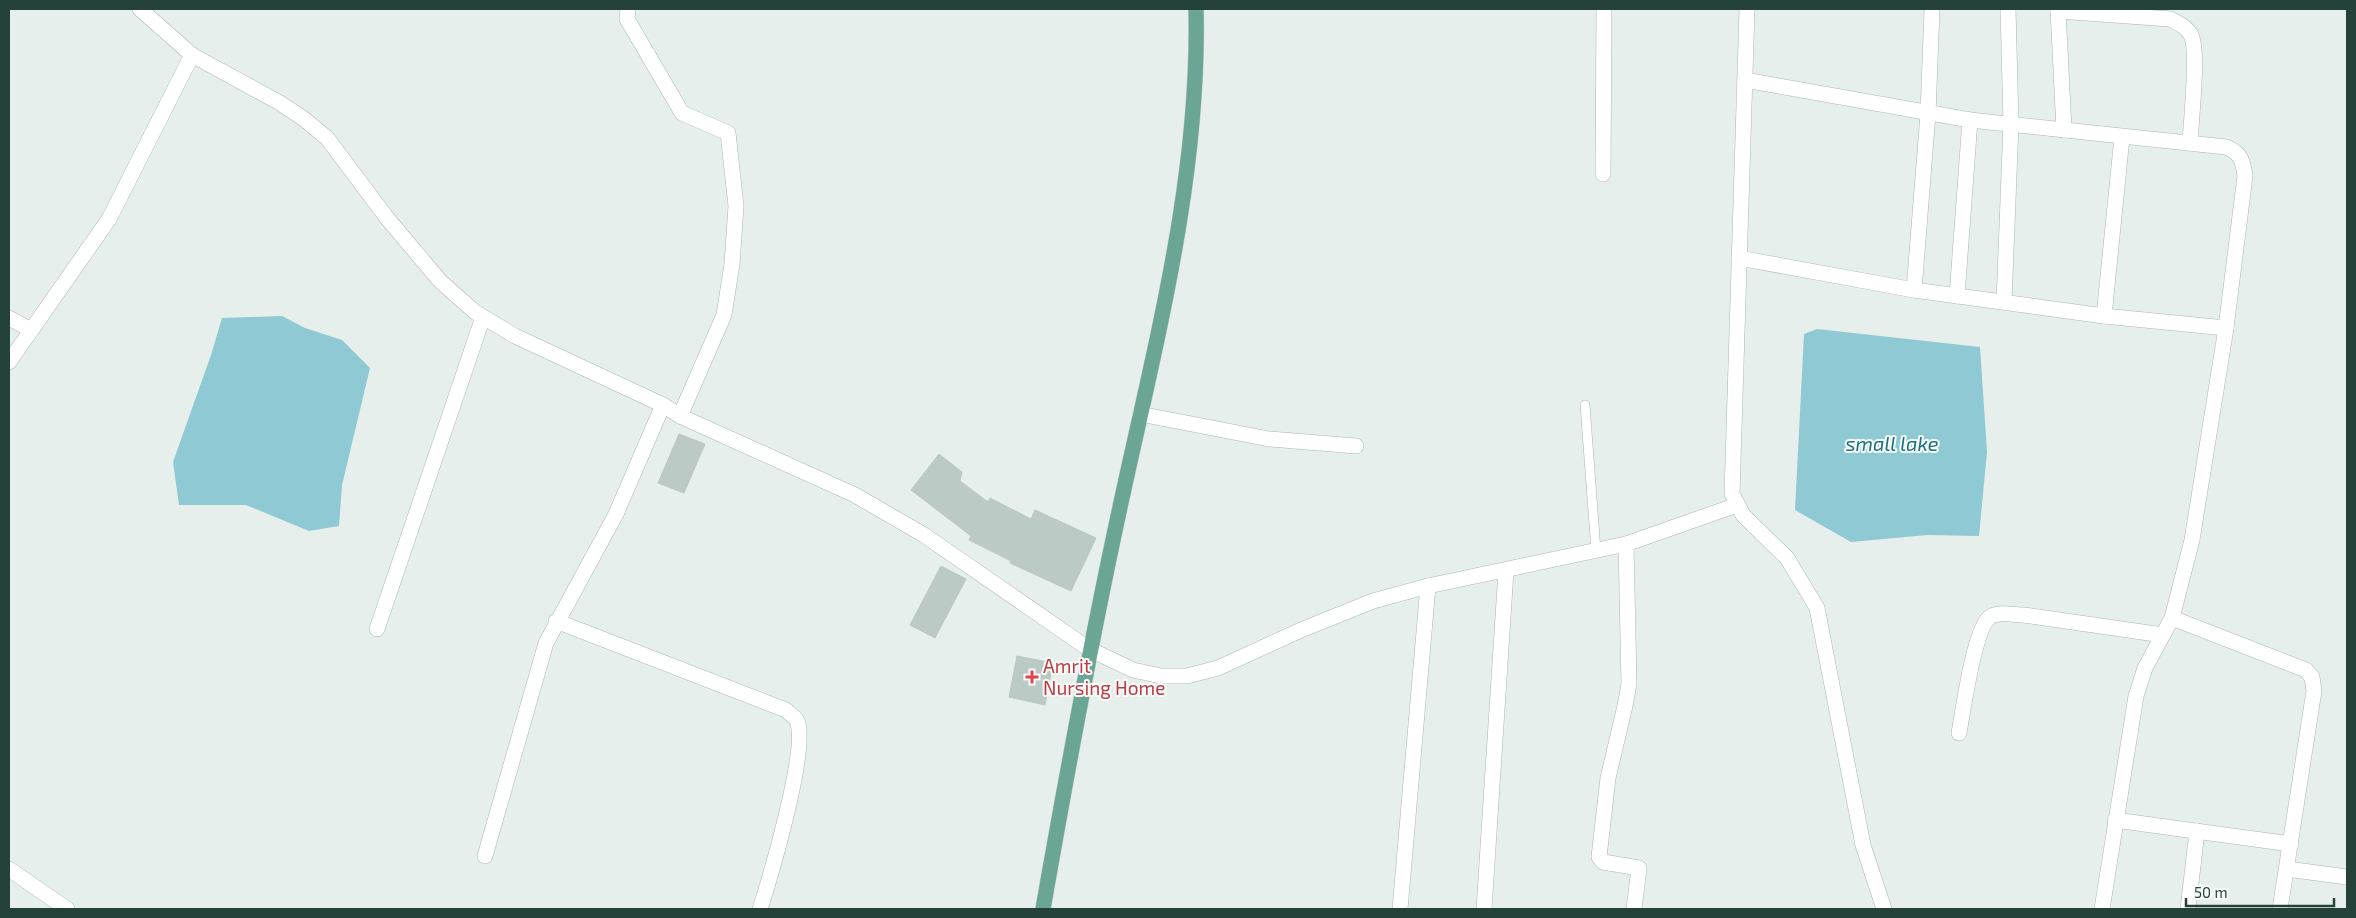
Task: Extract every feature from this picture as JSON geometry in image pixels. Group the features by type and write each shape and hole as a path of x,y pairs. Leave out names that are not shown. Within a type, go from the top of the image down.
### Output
{"main road":[{"path":"1043,909 1089,649 1183,210 1197,61 1196,9"}],"street":[{"path":"140,9 192,55 280,103 304,118 327,138 387,218 440,281 484,317 515,336 663,405 680,416 855,495 924,535 1089,649 1133,670 1162,676 1187,676 1218,668 1301,630 1373,601 1428,586 1506,571 1626,544 1737,506"},
{"path":"628,9 627,19 682,113 728,133 736,206 732,264 724,315 680,416"},
{"path":"1603,174 1604,9"},
{"path":"1747,9 1731,476 1732,494 1743,515 1787,558 1817,608 1863,845 1884,909"},
{"path":"1914,290 1928,114 1932,9"},
{"path":"2004,302 2012,124 2008,9"},
{"path":"2064,130 2058,10 2170,18 2182,25 2191,36 2194,54 2190,143"},
{"path":"9,362 109,219 192,55"},
{"path":"1745,80 1970,120 2226,147 2237,152 2243,161 2245,176 2226,328 2192,540 2172,618 2145,668 2136,696 2102,909"},
{"path":"1957,296 1970,120"},
{"path":"2104,316 2122,137"},
{"path":"1739,258 1914,290 2104,316 2226,328"},
{"path":"377,629 484,317"},
{"path":"9,318 31,330"},
{"path":"485,856 539,664 556,622 616,514 663,405"},
{"path":"1140,414 1269,439 1356,446"},
{"path":"1626,544 1628,684 1625,706 1608,778 1599,857 1603,862 1639,868 1634,909"},
{"path":"1484,909 1506,571"},
{"path":"1400,909 1428,586"},
{"path":"1959,733 1976,647 1982,627 1990,617 2001,614 2024,615 2163,635"},
{"path":"2172,618 2306,670 2312,677 2314,691 2280,909"},
{"path":"556,622 786,710 797,721 800,738 798,758 775,861 760,909"},
{"path":"2115,820 2291,844"},
{"path":"2188,909 2197,831"},
{"path":"9,869 67,909"},
{"path":"2286,869 2347,877"}],"lane":[{"path":"1585,405 1596,551"}],"water":[{"path":"282,316 305,328 342,340 370,368 342,485 339,526 309,531 246,505 179,505 173,462 211,355 222,318"},
{"name":"small lake","path":"1817,329 1980,347 1987,452 1979,536 1927,535 1851,542 1795,510 1804,334"}],"building":[{"path":"679,434 705,444 684,493 658,483"},
{"path":"939,454 962,472 960,481 988,502 990,498 1031,519 1035,510 1096,538 1071,591 1010,563 1011,561 969,540 971,536 911,490"},
{"path":"941,566 966,579 935,638 910,625"},
{"path":"1017,656 1053,663 1045,705 1009,697"}],"place":[{"name":"Amrit Nursing Home","path":"1032,677"}]}
